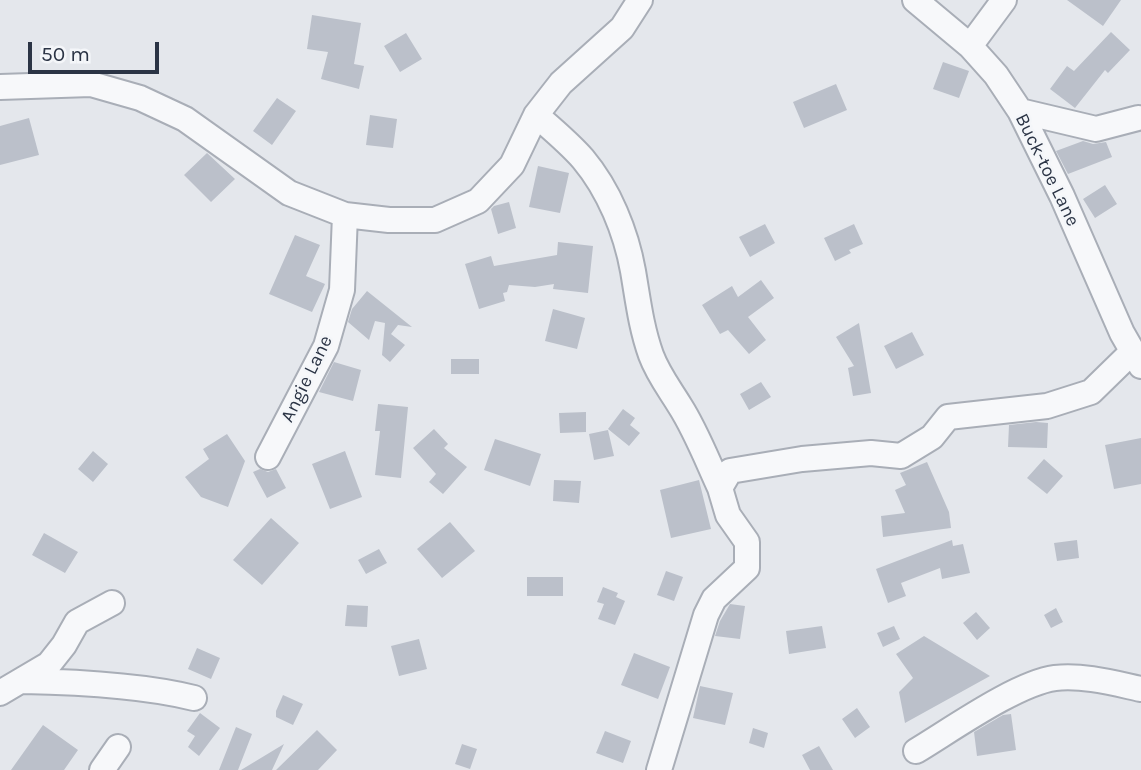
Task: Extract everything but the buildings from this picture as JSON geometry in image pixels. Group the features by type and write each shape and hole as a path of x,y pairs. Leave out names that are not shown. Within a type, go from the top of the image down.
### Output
{"street":[{"path":"0,88 91,84 140,98 185,119 289,193 345,215 389,220 435,220 478,201 512,165 536,115 561,83 622,28 640,0"},
{"name":"Buck-toe Lane","path":"915,0 970,46 996,75 1020,111 1137,360"},
{"path":"970,46 1004,0"},
{"path":"1020,111 1096,129 1139,118"},
{"path":"536,115 584,161 608,198 620,223 633,269 641,327 651,356 661,380 680,405 695,433 720,488 728,515 747,542 747,568 714,599 706,615 659,770"},
{"name":"Angie Lane","path":"268,457 326,346 342,290 345,215"},
{"path":"720,488 730,471 813,458 872,453 901,456 932,437 948,417 1047,406 1091,392 1137,360"},
{"path":"0,693 49,664 77,622 111,603"},
{"path":"916,751 1030,685 1053,679 1096,680 1141,689"},
{"path":"23,681 59,681 172,693 194,698"},
{"path":"102,770 118,747"}]}
